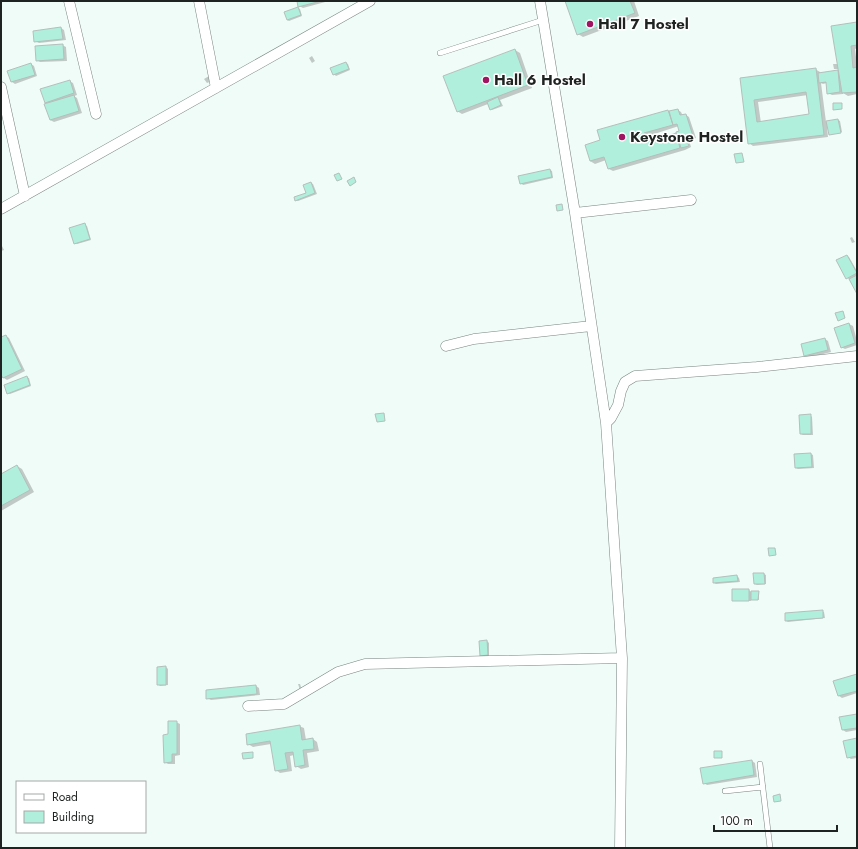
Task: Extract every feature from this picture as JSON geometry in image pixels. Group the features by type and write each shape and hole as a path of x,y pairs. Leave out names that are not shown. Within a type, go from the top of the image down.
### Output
{"street":[{"path":"69,1 96,114"},
{"path":"199,1 216,88"},
{"path":"540,1 606,423 622,658 620,848"},
{"path":"1,209 365,2"},
{"path":"1,87 25,196"},
{"path":"574,213 691,200"},
{"path":"446,346 474,339 591,326"},
{"path":"606,423 611,418 618,405 621,391 625,382 635,376 757,367 857,356"},
{"path":"248,706 284,704 338,672 365,664 622,658"}],"lane":[{"path":"440,53 543,20"},
{"path":"760,764 770,848"},
{"path":"725,791 763,787"}],"building":[{"path":"297,1 321,1 298,7"},
{"name":"Hall 7 Hostel","path":"565,1 630,1 635,13 577,35"},
{"path":"298,7 301,15 287,20 284,12"},
{"path":"857,22 857,45 851,46 853,68 857,67 857,92 842,93 831,26"},
{"path":"61,27 63,39 34,42 33,31"},
{"path":"63,44 64,59 36,61 35,46"},
{"name":"Hall 6 Hostel","path":"515,49 528,85 457,112 443,76"},
{"path":"346,62 349,69 333,75 330,68"},
{"path":"31,63 35,75 11,82 7,71"},
{"path":"816,68 824,135 748,144 740,78","holes":["806,92 809,114 757,122 754,100"]},
{"path":"838,70 840,92 827,94 826,82 819,83 818,73"},
{"path":"70,80 74,93 45,103 40,89"},
{"path":"74,95 79,111 50,120 44,104"},
{"path":"498,97 501,105 490,110 487,102"},
{"path":"833,103 842,103 842,109 833,110"},
{"path":"678,109 680,115 686,114 693,136 686,139 689,146 681,148 676,132 679,131 677,124 673,125 669,111"},
{"name":"Keystone Hostel","path":"668,110 673,125 644,133 647,142 676,133 680,148 608,169 604,157 590,161 585,145 600,140 597,130"},
{"path":"838,119 841,133 829,135 826,121"},
{"path":"742,153 744,162 736,163 734,154"},
{"path":"550,169 552,177 520,184 518,176"},
{"path":"339,173 342,179 337,181 334,175"},
{"path":"354,177 356,182 350,186 347,181"},
{"path":"311,182 315,193 295,201 294,197 306,193 303,185"},
{"path":"562,204 563,210 557,211 556,205"},
{"path":"85,223 90,239 74,244 69,228"},
{"path":"847,255 857,273 846,279 836,260"},
{"path":"857,275 857,294 849,279"},
{"path":"843,311 845,318 838,321 835,313"},
{"path":"849,323 855,343 841,348 834,328"},
{"path":"6,335 22,369 3,378 1,375 1,337"},
{"path":"825,338 828,350 804,356 801,344"},
{"path":"27,376 30,385 7,394 4,385"},
{"path":"384,413 385,421 377,422 375,414"},
{"path":"811,414 811,434 800,434 799,415"},
{"path":"811,453 812,467 795,468 794,454"},
{"path":"17,465 30,490 1,506 1,474"},
{"path":"768,548 775,548 776,555 769,556"},
{"path":"753,573 764,573 765,584 754,584"},
{"path":"737,575 738,581 713,583 713,578"},
{"path":"732,589 749,589 749,601 732,601"},
{"path":"751,591 759,591 758,600 751,600"},
{"path":"823,610 823,618 785,621 785,613"},
{"path":"487,640 488,655 480,656 479,641"},
{"path":"166,666 166,685 157,685 157,667"},
{"path":"857,674 857,691 838,696 833,681"},
{"path":"256,685 257,694 206,699 206,690"},
{"path":"857,714 857,728 842,730 839,717"},
{"path":"168,721 177,721 177,754 172,754 172,762 164,763 163,735 168,734"},
{"path":"300,725 302,740 313,738 314,749 303,750 305,765 295,767 293,752 285,753 288,769 275,771 270,741 247,745 246,734"},
{"path":"857,738 857,756 847,758 843,741"},
{"path":"714,751 722,751 722,758 714,758"},
{"path":"253,752 253,758 243,759 242,753"},
{"path":"752,760 754,775 703,784 700,768"},
{"path":"780,794 781,801 774,802 773,796"}],"place":[{"name":"Hall 7 Hostel","path":"590,24"},
{"name":"Hall 6 Hostel","path":"486,80"},
{"name":"Keystone Hostel","path":"622,137"}]}
